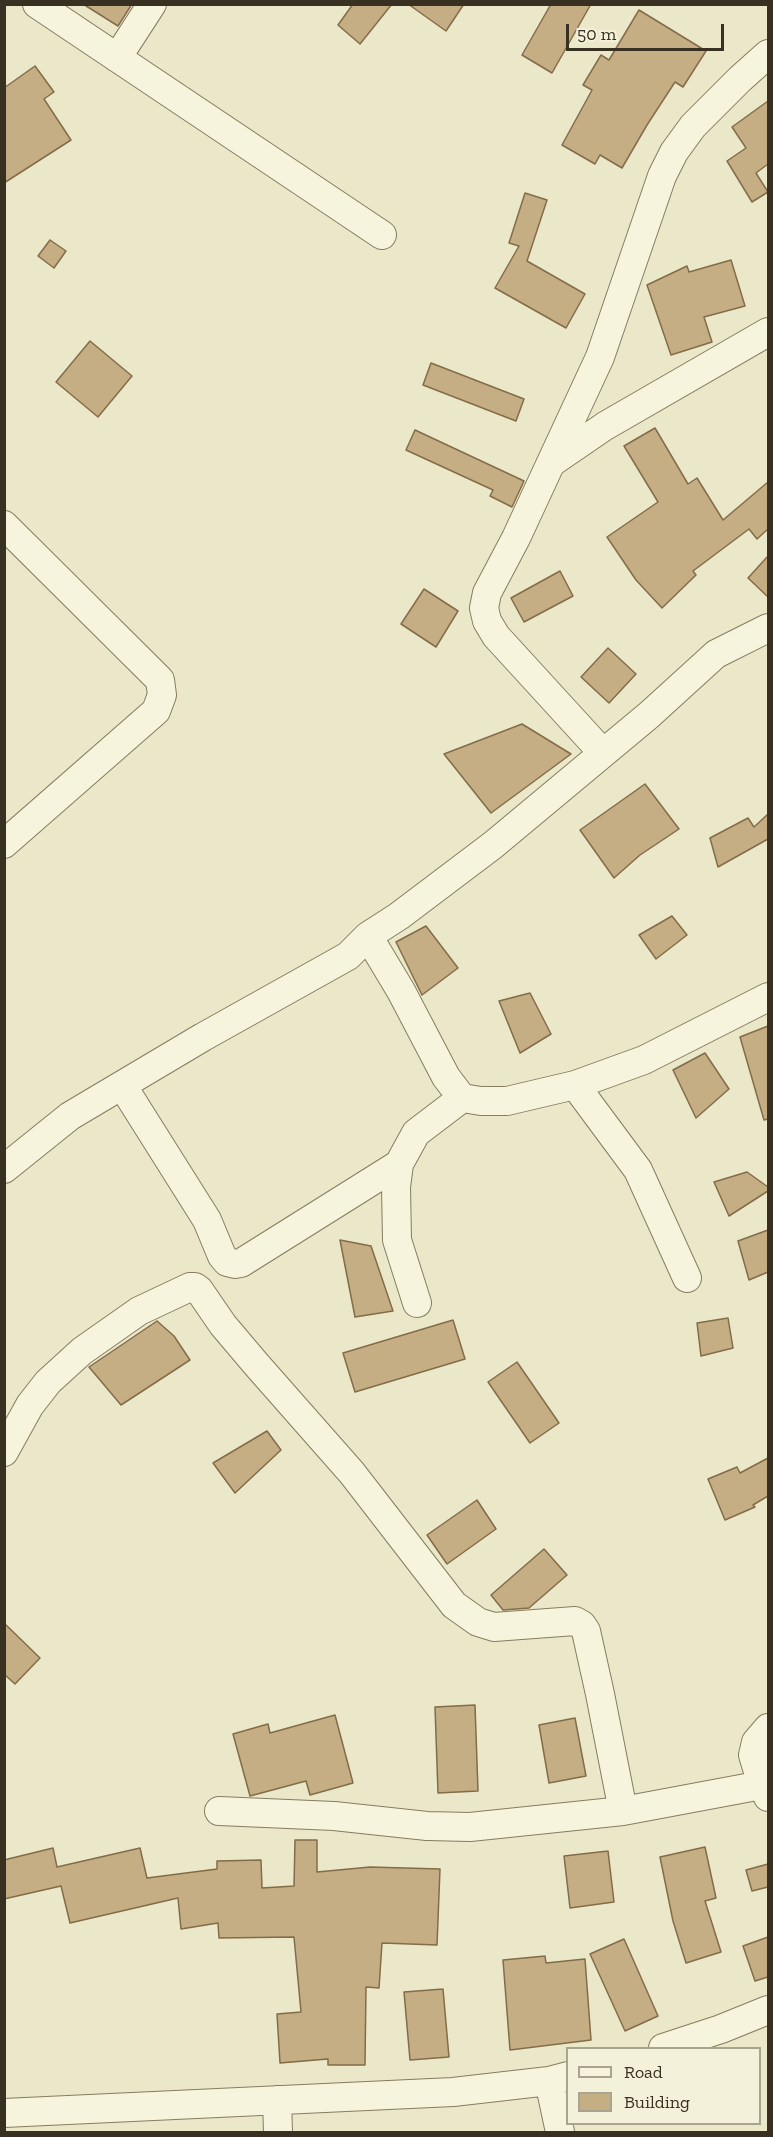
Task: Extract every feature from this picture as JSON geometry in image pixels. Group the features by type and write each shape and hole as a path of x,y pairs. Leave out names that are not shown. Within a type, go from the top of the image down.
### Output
{"street":[{"path":"37,4 382,235"},
{"path":"117,58 152,4"},
{"path":"603,753 496,636 487,621 484,608 487,593 516,538 600,357 662,176 693,126 768,54"},
{"path":"549,464 605,426 768,332"},
{"path":"4,525 160,680 162,695 156,711 4,844"},
{"path":"4,1169 70,1116 348,956 368,936 399,916 493,845 650,715 716,654 768,628"},
{"path":"368,936 401,991 446,1077 462,1098 481,1101 507,1101 575,1085 644,1060 768,997"},
{"path":"122,1085 207,1220 222,1256 227,1262 241,1263 399,1164"},
{"path":"575,1085 638,1170 687,1278"},
{"path":"417,1303 397,1240 396,1187 399,1164 416,1133 462,1098"},
{"path":"4,1452 30,1405 48,1382 82,1351 139,1311 190,1287 195,1287 223,1325 352,1473 454,1605 478,1622 494,1627 574,1622 582,1625 586,1631 598,1684 623,1811"},
{"path":"219,1811 334,1816 449,1827 623,1811 765,1791 753,1755 756,1742 768,1728"},
{"path":"669,2047 768,2010"},
{"path":"4,2113 453,2092 558,2079 560,2133"},
{"path":"277,2100 278,2133"}],"building":[{"path":"83,4 132,4 118,26"},
{"path":"353,4 392,4 360,44 338,25"},
{"path":"408,4 464,4 446,31"},
{"path":"551,4 591,4 552,73 522,55"},
{"path":"639,10 706,51 683,87 675,82 622,168 600,155 595,164 562,145 592,90 583,85 601,55 609,60"},
{"path":"35,66 54,92 44,99 71,140 4,183 4,88"},
{"path":"768,101 768,164 756,173 768,192 752,202 727,161 746,148 732,127"},
{"path":"525,193 547,200 527,261 585,294 566,328 495,288 519,246 509,243"},
{"path":"50,240 66,251 54,268 38,256"},
{"path":"731,260 745,306 704,317 712,342 671,355 647,285 687,266 689,272"},
{"path":"90,341 132,376 98,417 56,382"},
{"path":"431,363 524,399 516,421 423,385"},
{"path":"655,428 688,484 697,478 723,520 768,482 768,529 757,539 749,529 693,571 696,575 662,608 636,580 607,537 658,502 624,446"},
{"path":"415,430 524,481 512,507 490,496 493,490 406,450"},
{"path":"768,556 768,597 748,578"},
{"path":"560,571 573,596 524,622 511,598"},
{"path":"424,589 458,611 436,647 401,624"},
{"path":"608,648 636,674 609,703 581,677"},
{"path":"522,724 571,754 491,813 444,754"},
{"path":"645,784 679,829 640,855 614,878 580,830"},
{"path":"768,814 768,839 718,867 710,838 748,818 754,827"},
{"path":"672,916 687,935 656,959 639,935"},
{"path":"426,926 458,968 422,995 396,942"},
{"path":"530,993 551,1034 520,1053 499,1001"},
{"path":"768,1026 768,1119 764,1120 740,1037"},
{"path":"705,1053 729,1089 696,1118 673,1070"},
{"path":"747,1172 768,1187 768,1191 729,1216 714,1182"},
{"path":"768,1230 768,1272 749,1280 738,1241"},
{"path":"340,1240 371,1246 393,1311 355,1317"},
{"path":"728,1318 733,1348 701,1356 697,1323"},
{"path":"453,1320 465,1359 355,1392 343,1353"},
{"path":"157,1321 174,1336 190,1360 121,1405 89,1367"},
{"path":"517,1362 559,1423 530,1443 488,1382"},
{"path":"267,1431 281,1450 235,1493 213,1463"},
{"path":"768,1458 768,1496 753,1505 755,1507 725,1520 708,1479 737,1467 740,1473"},
{"path":"477,1500 496,1529 447,1564 427,1535"},
{"path":"544,1549 567,1575 529,1608 503,1610 491,1595"},
{"path":"4,1623 40,1658 15,1684 4,1674"},
{"path":"475,1705 478,1791 438,1793 435,1707"},
{"path":"335,1715 353,1783 310,1795 306,1781 250,1796 233,1734 268,1724 270,1733"},
{"path":"575,1718 586,1776 549,1783 539,1725"},
{"path":"295,1840 317,1840 317,1872 370,1867 440,1869 437,1945 382,1943 379,1988 366,1987 365,2065 328,2065 328,2059 280,2063 277,2014 301,2012 294,1937 219,1938 218,1923 181,1929 178,1898 70,1923 61,1886 4,1899 4,1860 53,1848 57,1867 140,1848 147,1878 217,1869 217,1861 261,1860 262,1888 294,1886"},
{"path":"705,1847 716,1898 705,1901 721,1952 686,1963 673,1921 660,1857"},
{"path":"608,1851 614,1902 570,1908 564,1856"},
{"path":"768,1864 768,1887 752,1891 746,1870"},
{"path":"768,1937 768,1977 755,1981 743,1946"},
{"path":"624,1939 658,2016 625,2031 590,1954"},
{"path":"545,1956 546,1963 585,1959 591,2040 510,2050 503,1960"},
{"path":"443,1989 449,2057 410,2060 404,1992"}]}
